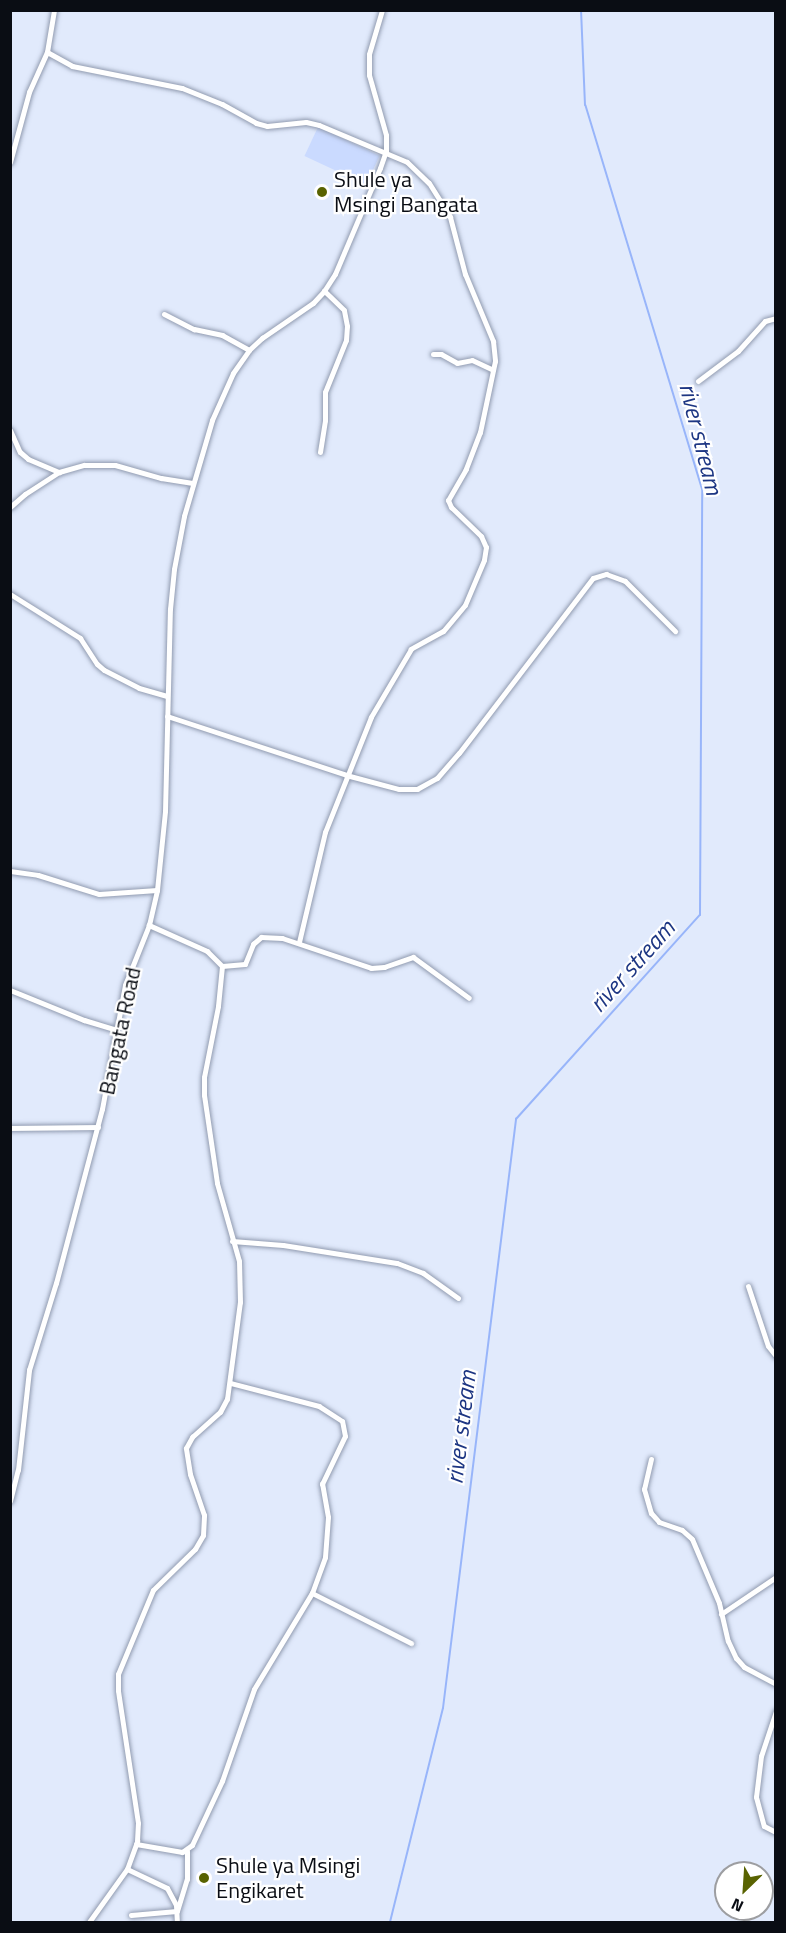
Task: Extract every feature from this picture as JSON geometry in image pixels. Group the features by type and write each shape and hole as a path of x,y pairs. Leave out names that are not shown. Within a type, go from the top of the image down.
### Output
{"street":[{"path":"10,162 29,92 47,52 54,10"},
{"name":"Bangata Road","path":"10,1501 18,1470 30,1363 56,1283 98,1127 125,985 149,926 156,890 165,812 171,587 193,483 212,420 228,384 249,350 313,303 324,291 340,263 386,151 385,129 369,75 369,54 382,10"},
{"path":"47,52 72,66 151,80 203,95 256,123 267,126 306,122 386,151 420,172 450,217 465,273 493,341 493,370 485,412 473,452 448,500 451,507 481,536 486,548 484,560 465,605 453,622 436,637 418,643 411,649 397,668 371,717 325,832 298,942"},
{"path":"320,452 326,420 325,392 347,332 344,310 324,291"},
{"path":"164,314 194,329 222,335 249,350"},
{"path":"698,381 738,351 765,321 776,318"},
{"path":"433,354 441,354 457,363 472,360 493,370"},
{"path":"10,430 20,452 28,459 59,472"},
{"path":"10,507 25,494 59,472 84,465 115,465 161,478 193,483"},
{"path":"167,716 346,775 408,789 426,786 437,778 585,587 600,575 613,576 625,581 675,631"},
{"path":"10,594 80,638 97,664 104,670 139,688 167,696"},
{"path":"10,871 38,875 99,894 156,890"},
{"path":"149,926 207,951 222,966 245,964 253,944 261,937 282,938 298,942 371,968 384,967 413,957 469,998"},
{"path":"89,1923 127,1869 136,1844 138,1823 118,1690 118,1674 153,1590 195,1549 203,1535 204,1515 190,1474 186,1449 192,1437 220,1412 231,1383 240,1302 239,1261 217,1184 204,1085 222,966"},
{"path":"10,990 84,1020 117,1030"},
{"path":"10,1128 98,1127"},
{"path":"232,1241 283,1245 397,1263 423,1273 458,1298"},
{"path":"748,1286 768,1346 776,1356"},
{"path":"177,1923 177,1911 187,1880 187,1851 196,1838 222,1781 254,1689 312,1593 325,1557 328,1530 322,1484 345,1436 345,1426 339,1417 319,1406 231,1383"},
{"path":"651,1459 644,1490 651,1513 659,1522 682,1530 692,1539 721,1614 728,1641 739,1663 776,1684"},
{"path":"721,1614 776,1577"},
{"path":"312,1593 411,1643"},
{"path":"776,1711 761,1756 756,1797 764,1826 776,1832"},
{"path":"136,1844 187,1851"},
{"path":"127,1869 167,1888 177,1911"},
{"path":"131,1915 177,1911"}],"shaded area":[{"path":"318,127 380,156 366,185 304,156"}],"waterway":[{"name":"river stream","path":"390,1922 443,1708 516,1119 700,915 702,489 585,105 581,10"}],"place":[{"name":"Shule ya Msingi Bangata","path":"322,192"},
{"name":"Shule ya Msingi Engikaret","path":"204,1878"}]}
